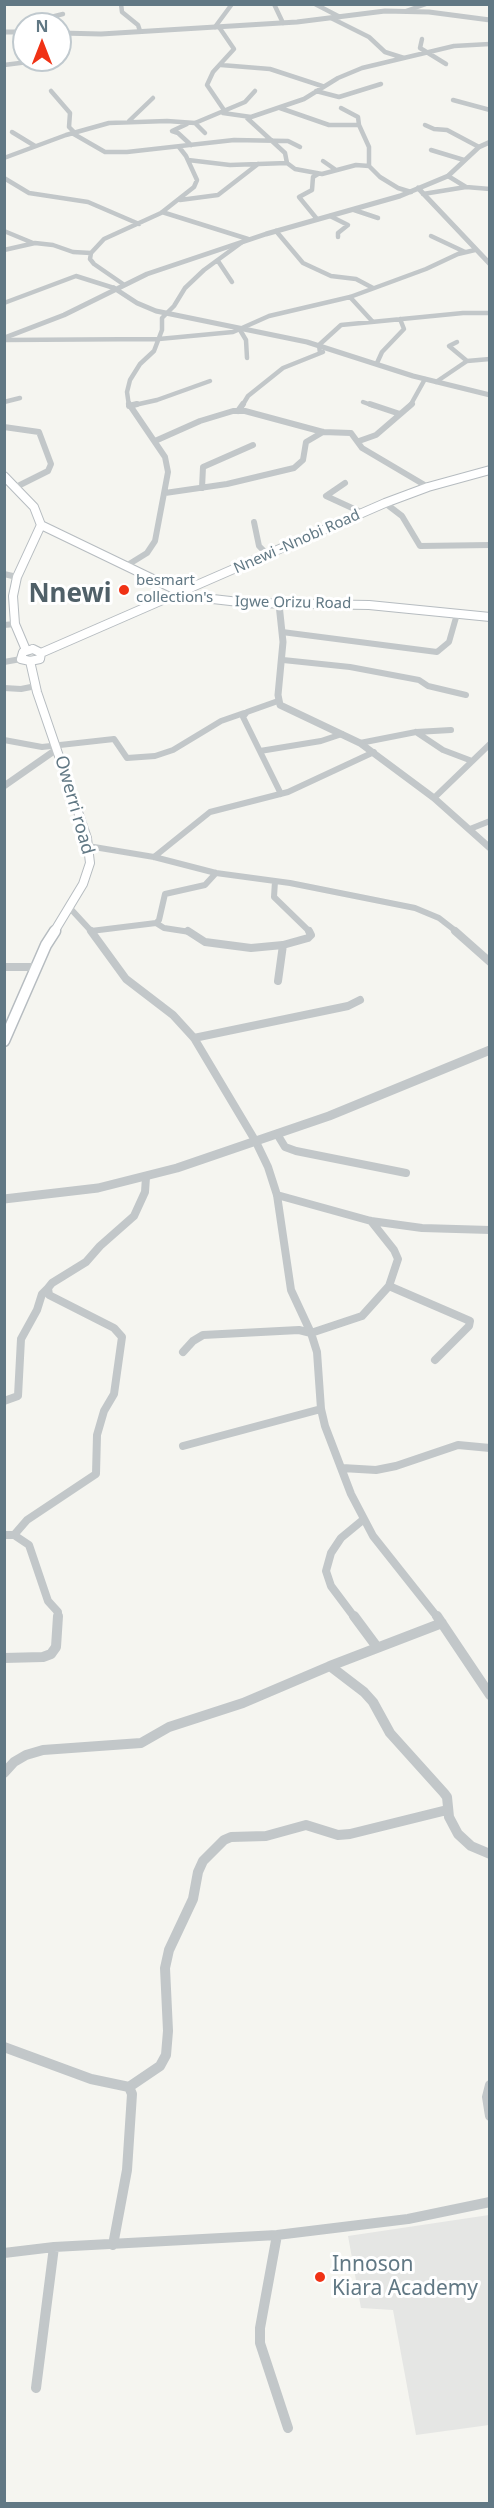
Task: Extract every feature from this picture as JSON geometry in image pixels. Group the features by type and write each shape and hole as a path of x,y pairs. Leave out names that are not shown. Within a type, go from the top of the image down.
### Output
{"main road":[{"name":"Nnewi -Nnobi Road","path":"26,660 40,659 41,653 74,641 385,503 428,487 489,471"},
{"path":"4,476 38,513 41,525 17,577 13,596 15,624 26,650"},
{"name":"Igwe Orizu Road","path":"41,525 180,592 218,600 279,604 369,605 489,617"},
{"path":"26,660 20,654 26,650 37,650 41,653"},
{"name":"Owerri road","path":"4,1041 36,967 89,870 90,856 56,746 26,660"}],"street":[{"path":"121,4 122,12 138,25 140,31"},
{"path":"217,27 232,4"},
{"path":"274,4 283,23"},
{"path":"315,4 340,17"},
{"path":"381,4 385,11"},
{"path":"406,11 426,4"},
{"path":"72,32 140,31 283,23 385,11 406,11 489,20"},
{"path":"332,18 369,37 385,52 404,58"},
{"path":"217,27 234,49 213,72 207,85 224,110 223,113"},
{"path":"422,39 419,45 446,64"},
{"path":"223,113 247,118 304,99 322,87 357,70 461,45 489,44"},
{"path":"221,65 270,69 322,87"},
{"path":"316,91 339,97 381,84"},
{"path":"51,91 70,113 69,127 73,133 105,152 190,146 234,140 288,141 300,147"},
{"path":"4,158 73,133 109,123 129,121 195,123 223,113 250,99 255,91"},
{"path":"129,121 153,98"},
{"path":"453,100 489,110"},
{"path":"279,108 329,125 359,125"},
{"path":"341,108 358,117 359,125 369,147 369,166"},
{"path":"247,118 286,155 287,163"},
{"path":"195,123 205,133"},
{"path":"187,124 172,130 190,146"},
{"path":"425,125 437,130 447,130 479,147"},
{"path":"12,132 35,146"},
{"path":"4,339 64,315 114,288 147,274 246,240 411,192 447,176 479,147 489,142"},
{"path":"123,284 94,264 90,259 91,253 104,239 162,212 194,187 197,180 179,147"},
{"path":"430,150 464,160"},
{"path":"188,160 230,165 287,163 295,169 318,174"},
{"path":"323,161 336,170"},
{"path":"179,200 218,195 258,164"},
{"path":"317,219 299,197 312,190 313,177 318,174 360,165 369,166 380,177 398,188 411,192"},
{"path":"447,176 466,188"},
{"path":"4,178 29,193 88,202 139,224"},
{"path":"418,188 475,250 486,258 489,264"},
{"path":"423,194 466,188 489,189"},
{"path":"354,210 378,218"},
{"path":"162,212 225,230 246,240"},
{"path":"330,216 348,225 338,233 338,237"},
{"path":"4,231 35,243 53,245 73,252 91,253"},
{"path":"276,231 303,263 331,276 356,279 373,288"},
{"path":"431,236 465,252"},
{"path":"126,566 150,550 155,541 168,465 155,441 129,406 127,392 130,380 140,364 154,351 159,339 162,318 174,306 185,288 246,240"},
{"path":"4,250 35,243"},
{"path":"4,339 159,339 242,329 269,316 350,297 475,250"},
{"path":"218,261 232,282"},
{"path":"4,303 76,276 114,288 146,308 166,314 319,345 425,379 489,395"},
{"path":"350,297 372,321"},
{"path":"319,345 341,325 463,313 489,313"},
{"path":"376,363 382,351 404,329 400,319"},
{"path":"242,329 246,340 247,358"},
{"path":"457,342 449,346 467,361"},
{"path":"319,345 320,353"},
{"path":"238,411 248,396 283,368 330,350"},
{"path":"436,382 467,361 489,359"},
{"path":"359,441 376,435 413,402 425,379"},
{"path":"129,406 166,398 210,381"},
{"path":"4,402 20,398"},
{"path":"363,402 400,414"},
{"path":"155,441 200,421 238,411 270,417 323,432 351,433 362,448 428,487"},
{"path":"4,427 39,432 51,464 48,471 16,487"},
{"path":"165,493 202,488 298,466 303,460 306,442 323,432"},
{"path":"202,488 203,467 253,445"},
{"path":"345,483 326,496 363,513"},
{"path":"385,503 402,516 420,546 489,544"},
{"path":"254,522 259,546 267,555"},
{"path":"4,574 17,577"},
{"path":"278,701 283,660 279,604"},
{"path":"282,632 437,652 449,642 457,614"},
{"path":"4,625 15,624"},
{"path":"4,662 26,660"},
{"path":"283,660 350,667 419,680 428,686 466,695"},
{"path":"4,688 21,689 36,686"},
{"path":"4,740 42,747 110,739 114,740 128,758 155,756 173,750 221,721 278,701"},
{"path":"278,701 286,709 342,734 374,752 434,798 489,848"},
{"path":"244,713 243,717 281,794"},
{"path":"360,743 416,732 451,730"},
{"path":"416,732 444,750 472,760"},
{"path":"260,751 321,741 342,734"},
{"path":"434,798 489,744"},
{"path":"4,786 56,746"},
{"path":"154,857 194,823 210,813 281,794 374,752"},
{"path":"470,829 489,821"},
{"path":"88,846 154,857 216,873 306,885 429,913 465,939 489,962"},
{"path":"156,923 159,920 165,894 205,885 216,873"},
{"path":"91,931 156,923 164,928 186,930 205,942 251,948 283,945 308,938 311,935 274,897 275,881"},
{"path":"69,907 91,931 126,979 173,1016 195,1038 256,1142 268,1167 277,1195 289,1281 317,1352 321,1409 325,1426 342,1468 373,1536 442,1623 489,1695"},
{"path":"279,981 283,945"},
{"path":"4,968 36,967"},
{"path":"195,1038 348,1006 360,1000"},
{"path":"4,1199 69,1193 146,1177 256,1142 361,1104 489,1050"},
{"path":"277,1134 285,1147 296,1151 406,1173"},
{"path":"4,1401 18,1396 21,1339 37,1310 42,1294 52,1283 86,1262 100,1246 134,1216 145,1192 146,1177"},
{"path":"277,1195 371,1221 422,1228 489,1230"},
{"path":"183,1352 193,1341 203,1335 299,1330 311,1333 362,1316 389,1286 398,1259 394,1250 371,1221"},
{"path":"389,1286 470,1321 469,1326 435,1360"},
{"path":"4,1658 44,1657 51,1654 56,1647 58,1612 48,1600 29,1545 9,1535 27,1520 96,1474 97,1435 104,1411 114,1394 122,1337 119,1332 49,1295 48,1288"},
{"path":"183,1446 321,1409"},
{"path":"342,1468 376,1470 396,1466 458,1445 489,1448"},
{"path":"364,1519 336,1546 327,1562 326,1571 331,1586 377,1647"},
{"path":"4,1773 14,1762 26,1755 43,1750 141,1743 169,1727 243,1703 377,1647 442,1623"},
{"path":"330,1666 364,1692 373,1702 390,1733 447,1797 447,1810 458,1834 471,1846 489,1854"},
{"path":"4,2047 91,2079 129,2087 160,2066 166,2055 168,2031 165,1968 169,1950 193,1899 198,1872 203,1861 224,1840 231,1837 266,1836 306,1825 338,1835 350,1834 447,1810"},
{"path":"489,2085 487,2097 489,2116"},
{"path":"113,2245 127,2170 132,2094 129,2087"},
{"path":"4,2253 54,2247 278,2235 408,2219 489,2202"},
{"path":"278,2235 260,2328 260,2343 288,2428"},
{"path":"36,2388 54,2247"}],"shaded area":[{"path":"489,2215 489,2425 416,2435 393,2310 361,2308 348,2236"}],"place":[{"name":"besmart collection's","path":"124,590"},
{"name":"Innoson Kiara Academy","path":"320,2277"}],"district":[{"name":"Nnewi","path":"70,595"}]}
